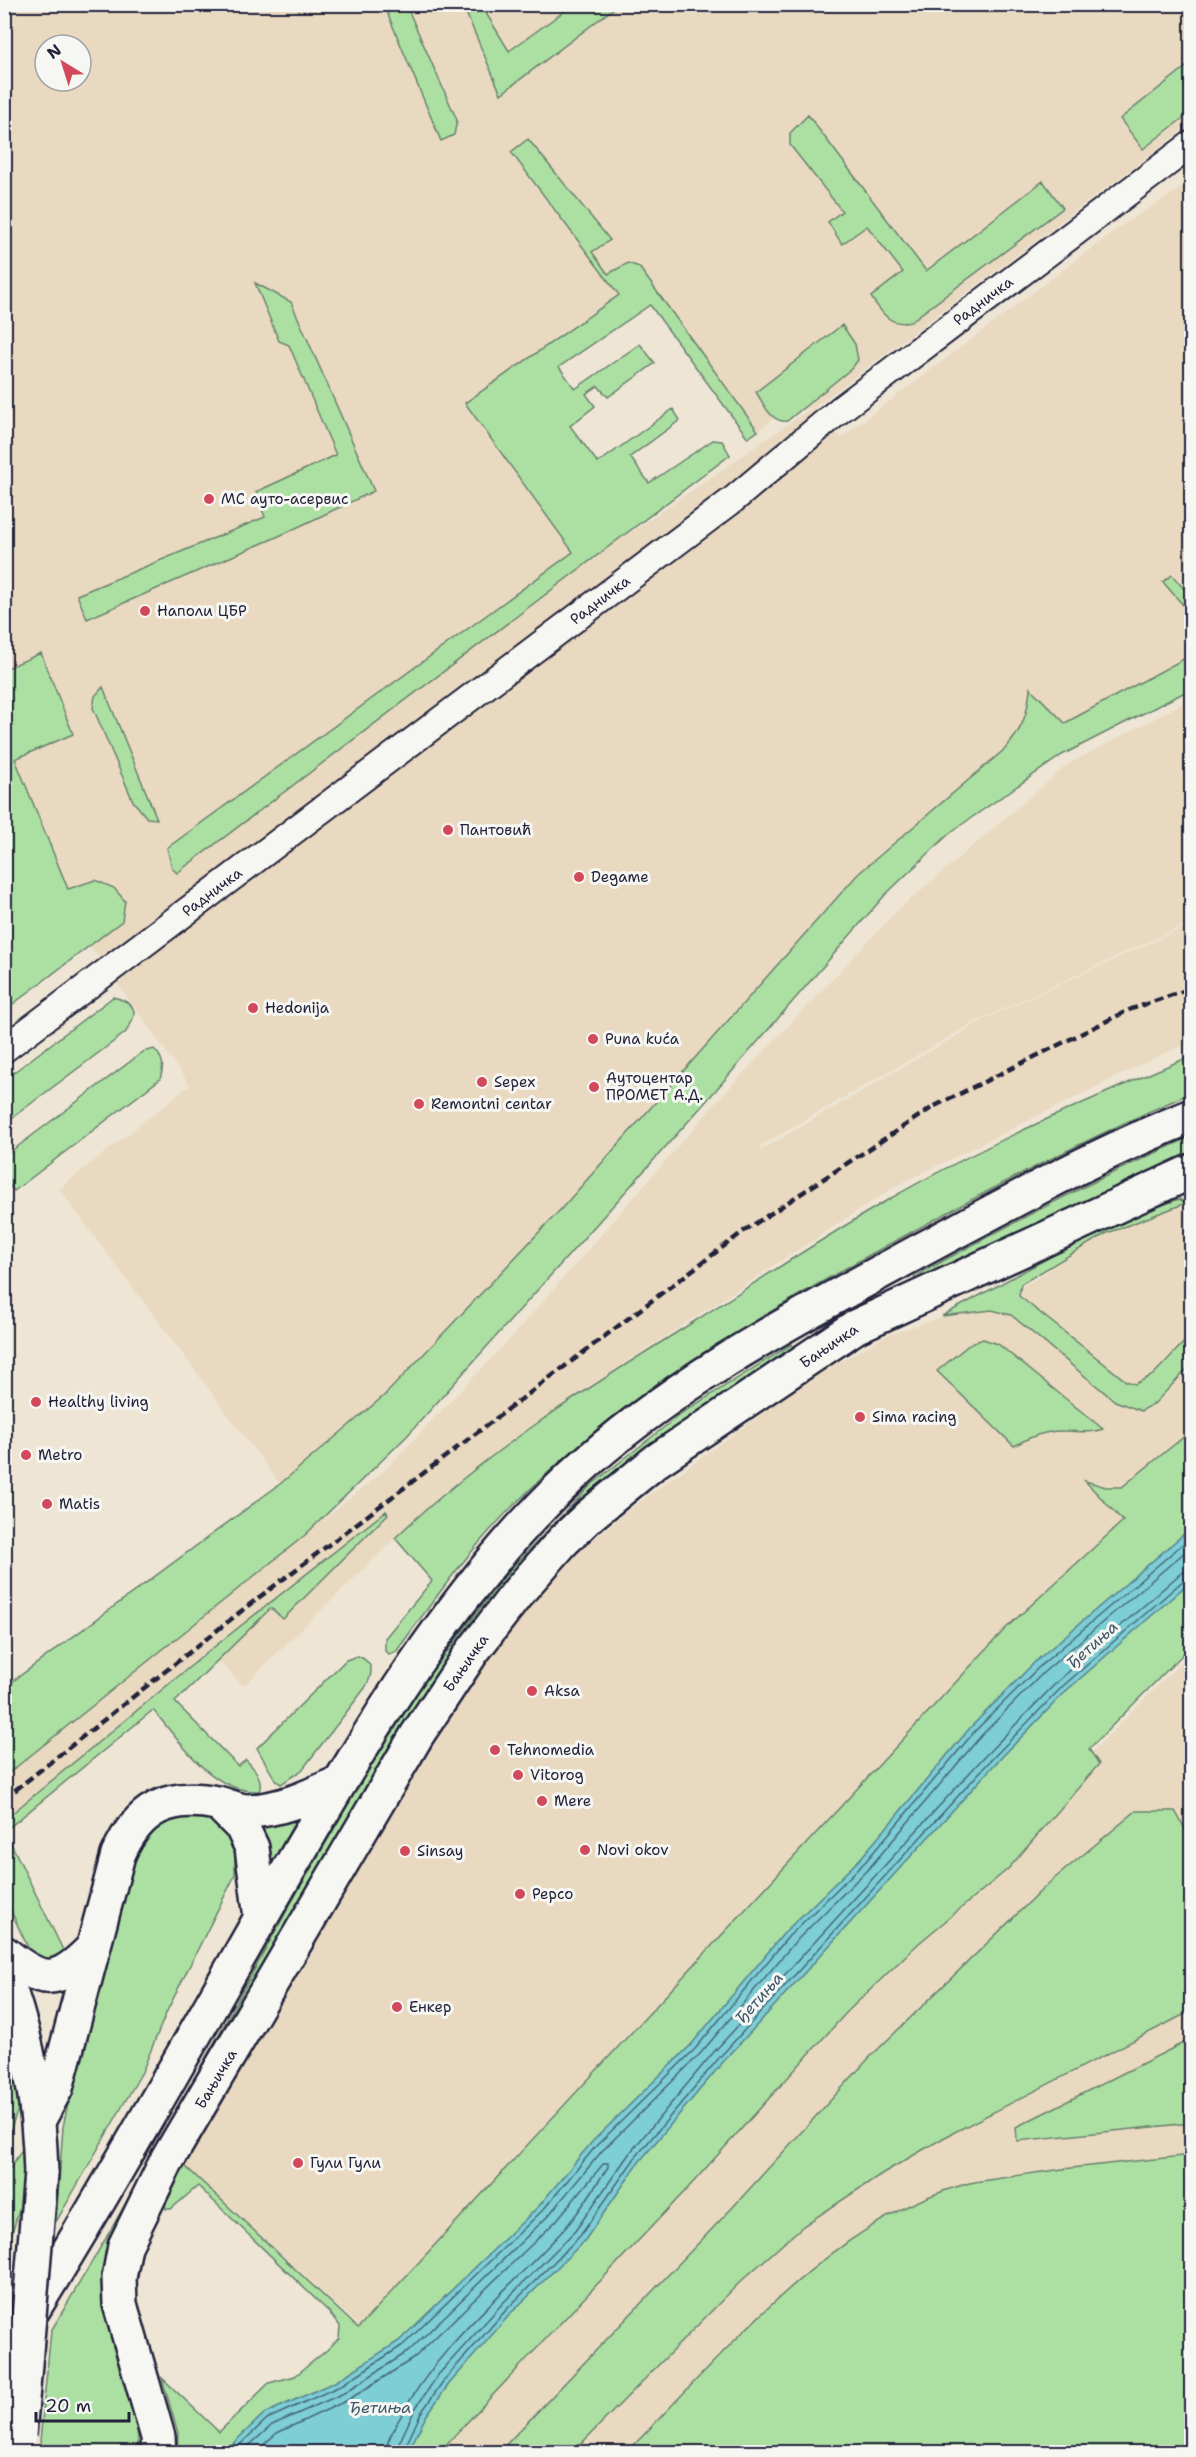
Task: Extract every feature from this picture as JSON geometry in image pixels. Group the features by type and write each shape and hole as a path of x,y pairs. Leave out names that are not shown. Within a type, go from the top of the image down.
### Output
{"main road":[{"path":"4,2356 102,2200 261,1918 340,1782 400,1685 472,1587 550,1498 625,1431 757,1343 859,1283 1068,1174 1191,1116"},
{"name":"Бањичка","path":"159,2452 158,2437 120,2304 119,2278 125,2246 166,2162 411,1744 472,1652 519,1592 563,1541 656,1461 855,1327 1191,1171"},
{"path":"39,2119 56,2088 118,1855 137,1823 168,1801 187,1798 218,1803 245,1811 270,1809 297,1802 340,1782"},
{"path":"218,1803 242,1827 252,1848 261,1918"},
{"path":"4,1953 26,1971 54,1976 69,1971 91,1950"},
{"path":"4,1974 21,2020 33,2069 39,2119 41,2173 20,2446"}],"street":[{"name":"Радничка","path":"4,1049 734,499 841,409 1191,144"}],"shaded area":[{"path":"4,5 1191,5 1191,124 816,406 841,438 1125,223 1191,182 1191,658 858,874 562,1208 386,1394 280,1484 59,1189 190,1085 90,945 5,734","holes":["646,276 758,431 774,418 813,407 582,566 465,403"]},
{"path":"1191,699 1191,922 975,1022 758,1147 761,1150 985,1019 1191,924 1191,1043 1171,1050 894,1187 588,1387 493,1454 438,1497 243,1686 208,1651 5,1820 5,1776 384,1471 512,1337 721,1097 896,912 1067,765"},
{"path":"1186,1203 1192,1209 1191,1458 1005,1629 360,2327 185,2166 412,1781 483,1666 551,1576 623,1514 806,1382 885,1336 1010,1295 1105,1234"},
{"path":"1191,1652 1191,2155 1038,2172 965,2184 764,2312 627,2452 439,2452 687,2189 847,2012 1099,1764 1091,1753"}],"green space":[{"path":"384,5 406,5 457,120 454,135 441,141"},
{"path":"481,5 509,51 573,5 618,5 501,94 467,15"},
{"path":"1191,63 1191,112 1143,149 1120,119"},
{"path":"808,115 926,271 1043,181 1063,208 910,322 891,320 871,297 903,272 867,226 842,244 828,222 842,211 790,145 790,133"},
{"path":"528,139 610,240 592,252 608,274 628,263 639,267 758,431 748,438 650,305 559,367 575,389 640,344 655,363 608,397 598,386 586,394 595,406 570,426 598,463 673,409 680,420 630,457 649,483 713,440 722,441 730,455 177,873 172,868 167,848 573,552 465,403 619,295 511,152"},
{"path":"255,283 291,302 374,491 279,536 87,619 77,595 265,517 256,492 336,455 289,345 279,341"},
{"path":"842,325 855,344 858,360 852,368 787,421 781,421 772,416 756,392"},
{"path":"1172,575 1191,597 1191,614 1163,582"},
{"path":"41,653 73,734 15,759 68,889 95,880 114,888 125,901 122,921 5,1010 5,669"},
{"path":"1191,655 1191,689 1062,755 951,832 885,895 702,1106 407,1436 304,1536 5,1776 5,1687 280,1484 386,1394 562,1208 858,874 1005,749 1023,721 1030,688 1065,723"},
{"path":"103,687 157,819 147,818 133,801 93,708 95,696"},
{"path":"113,997 127,1002 134,1010 133,1020 125,1033 5,1123 5,1079"},
{"path":"154,1049 162,1063 160,1079 14,1191 9,1185 5,1188 5,1156 143,1052"},
{"path":"1191,1056 1191,1093 1048,1160 856,1262 703,1354 606,1423 561,1461 500,1519 438,1594 396,1652 389,1654 385,1651 385,1638 432,1581 395,1538 465,1477 502,1449 577,1396 886,1201 998,1142"},
{"path":"1191,1137 1191,1154 917,1283 914,1277 982,1240 1086,1186"},
{"path":"1179,1199 1186,1203 1105,1234 1021,1284 1019,1296 1126,1381 1135,1384 1153,1375 1191,1335 1191,1365 1154,1404 1141,1411 1115,1401 1011,1315 992,1310 942,1316 1107,1226"},
{"path":"983,1339 998,1344 1103,1429 1088,1432 1044,1433 1014,1446 937,1371 970,1344"},
{"path":"792,1344 794,1352 666,1434 593,1489 542,1542 352,1815 109,2233 290,1905 361,1782 429,1675 507,1573 591,1485 682,1413"},
{"path":"1191,1431 1191,1528 1035,1662 970,1728 861,1858 785,1932 691,2045 592,2142 539,2206 399,2341 337,2381 264,2414 224,2452 177,2452 178,2433 162,2378 219,2432 269,2383 295,2376 327,2350 339,2338 340,2326 329,2312 198,2186 171,2209 166,2209 165,2205 185,2166 358,2328 1005,1629 1123,1521 1085,1481 1106,1487 1122,1487"},
{"path":"386,1511 388,1514 283,1619 271,1608 175,1702 238,1766 246,1760 249,1763 259,1778 259,1791 226,1784 212,1775 187,1751 153,1710 5,1831 65,1954 36,1965 5,1898 4,1820 209,1651"},
{"path":"1191,1581 1191,1646 1089,1749 1099,1764 1008,1869 919,1943 847,2012 687,2189 439,2452 408,2452 426,2416 449,2384 511,2313 585,2240 639,2162 723,2062 994,1765 1067,1690"},
{"path":"358,1656 367,1662 371,1669 365,1688 302,1770 281,1784 276,1781 257,1748 346,1660"},
{"path":"1136,1811 1175,1811 1191,1839 1191,2011 945,2137 883,2173 803,2226 740,2282 573,2452 499,2452 733,2207 870,2057 1049,1883"},
{"path":"185,1814 211,1818 229,1834 235,1847 235,1875 167,2011 142,2072 56,2222 63,2127 77,2061 129,1869 149,1835 160,1825"},
{"path":"298,1817 270,1862 267,1843 260,1827"},
{"path":"4,2020 20,2104 5,2144 4,2144"},
{"path":"1191,2039 1191,2123 1017,2141 1016,2127"},
{"path":"23,2148 26,2161 24,2188 5,2256 5,2176"},
{"path":"1191,2155 1191,2452 627,2452 740,2335 782,2296 825,2259 870,2227 917,2202 978,2181 1059,2169"},
{"path":"109,2233 103,2300 136,2419 139,2452 42,2452 40,2441 51,2331"}],"water":[{"name":"Ђетиња","path":"1191,1528 1191,1581 1067,1690 994,1765 723,2062 639,2162 585,2240 511,2313 449,2384 426,2416 408,2452 224,2452 264,2414 337,2381 399,2341 539,2206 592,2142 691,2045 785,1932 861,1858 970,1728 1035,1662"}],"railway":[{"path":"4,1799 249,1605 744,1231 933,1107 1129,1010 1192,988"}],"place":[{"name":"МС ауто-асервис","path":"209,499"},
{"name":"Наполи ЦБР","path":"145,611"},
{"name":"Пантовић","path":"448,830"},
{"name":"Degame","path":"579,877"},
{"name":"Hedonija","path":"253,1008"},
{"name":"Puna kuća","path":"593,1039"},
{"name":"Sepex","path":"482,1082"},
{"name":"Аутоцентар ПРОМЕТ А.Д.","path":"594,1087"},
{"name":"Remontni centar","path":"419,1104"},
{"name":"Healthy living","path":"36,1402"},
{"name":"Sima racing","path":"860,1417"},
{"name":"Metro","path":"26,1455"},
{"name":"Matis","path":"47,1504"},
{"name":"Aksa","path":"532,1691"},
{"name":"Tehnomedia","path":"495,1750"},
{"name":"Vitorog","path":"518,1775"},
{"name":"Mere","path":"542,1801"},
{"name":"Novi okov","path":"585,1850"},
{"name":"Sinsay","path":"405,1851"},
{"name":"Pepco","path":"520,1894"},
{"name":"Енкер","path":"397,2007"},
{"name":"Гули Гули","path":"298,2163"}]}
